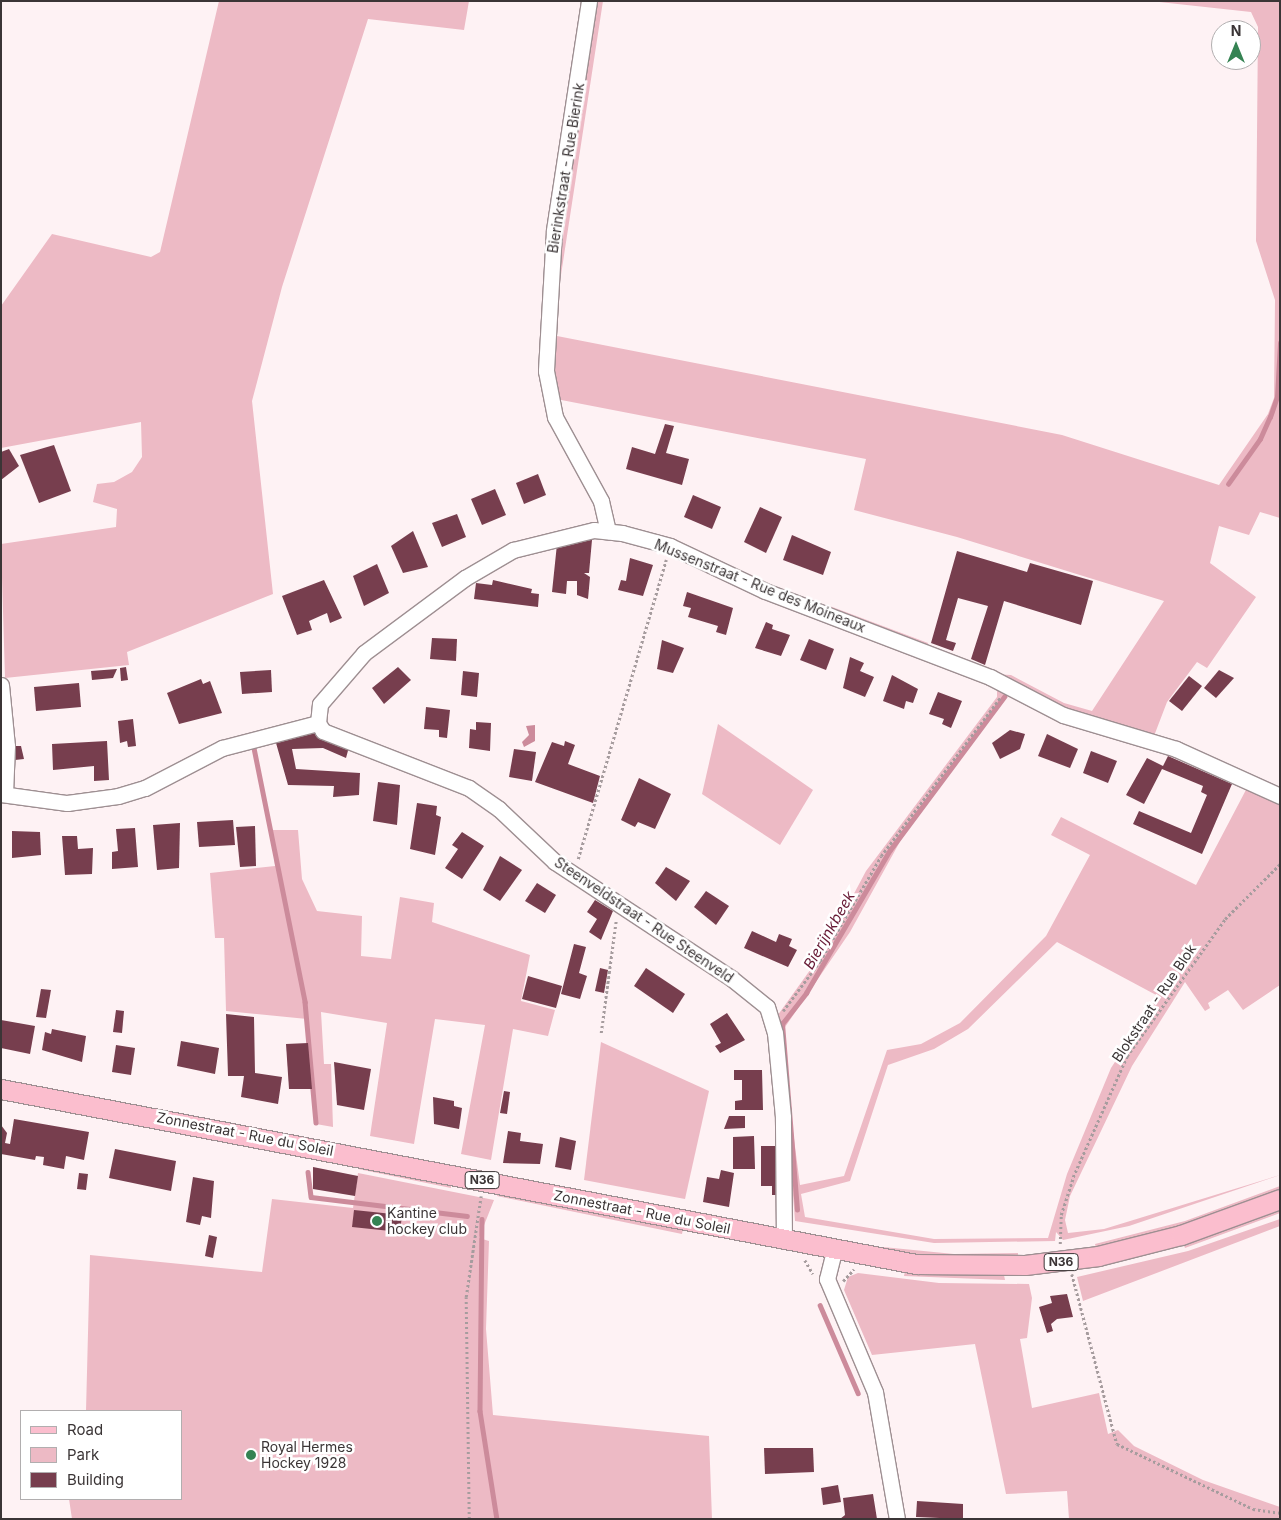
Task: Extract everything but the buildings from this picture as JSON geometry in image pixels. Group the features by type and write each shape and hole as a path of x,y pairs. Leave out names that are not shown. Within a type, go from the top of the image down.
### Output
{"main road":[{"name":"Zonnestraat - Rue du Soleil","path":"1,1088 485,1180 834,1251 936,1265 1061,1250 1154,1243 1280,1199"}],"street":[{"name":"Bierinkstraat - Rue Bierink","path":"589,1 554,232 546,371 555,417 601,501 608,531"},
{"name":"Mussenstraat - Rue des Moineaux","path":"318,723 320,704 354,662 488,563 540,540 608,531 670,546 764,591 1004,685 1063,715 1176,749 1280,796"},
{"path":"1,685 7,746 3,794 68,803 118,796 145,788 222,748 318,723"},
{"name":"Steenveldstraat - Rue Steenveld","path":"318,723 342,740 468,788 499,809 573,875 756,997 773,1022 786,1166 784,1241"},
{"path":"834,1251 827,1279 875,1392 897,1519"}],"path":[{"path":"573,875 604,780 629,684 670,546"},
{"path":"773,1022 820,961 880,856 996,703 1004,685"},
{"name":"Blokstraat - Rue Blok","path":"1061,1250 1061,1215 1073,1177 1126,1056 1225,919 1280,864"},
{"path":"601,1033 618,906"},
{"path":"468,1519 466,1297 471,1237 485,1180"},
{"path":"1061,1250 1073,1275 1117,1444 1253,1509 1280,1513"}],"green space":[{"path":"219,1 469,1 464,30 368,19 282,287 252,401 273,594 127,652 129,665 5,678 1,544 116,527 117,509 93,502 97,484 114,482 132,472 142,457 141,422 1,448 1,306 52,234 151,257 160,252"},
{"path":"592,1 603,1 559,288 557,336 1062,435 1219,485 1268,414 1274,398 1275,300 1256,241 1258,70 1261,70 1261,20 1255,20 1251,12 1150,1 1280,1 1280,518 1260,512 1249,535 1219,526 1210,563 1256,597 1207,668 1197,662 1167,702 1154,736 1069,714 991,674 1011,675 1064,703 1092,711 1164,601 957,537 854,510 866,459 551,398 554,281"},
{"path":"827,605 928,643 927,648 825,611"},
{"path":"997,686 1008,695 902,838 850,932 781,1033 775,1019 823,952 866,871 997,697"},
{"path":"718,724 813,790 780,845 702,794"},
{"path":"1248,786 1280,801 1280,985 1243,1010 1228,990 1208,1003 1210,1008 1205,1011 1185,982 1132,1066 1070,1196 1065,1220 1068,1233 1104,1229 1280,1175 1129,1226 1063,1240 1056,1232 1055,1241 934,1243 795,1221 781,1039 800,1185 844,1176 887,1050 921,1044 960,1023 1046,936 1090,855 1051,835 1061,817 1196,885","holes":["1057,942 1158,996 1111,1068 1067,1174 1048,1238 934,1239 805,1217 801,1194 850,1181 888,1065 934,1049 968,1029"]},
{"path":"271,830 298,830 302,879 317,911 362,916 361,956 391,959 400,897 434,903 432,922 530,955 521,1001 555,1010 548,1036 513,1029 491,1160 461,1154 485,1025 435,1019 414,1144 370,1136 387,1023 321,1012 324,1064 331,1064 333,1127 316,1124 307,1019 226,1011 224,938 215,938 210,873 275,866"},
{"path":"601,1042 709,1091 685,1199 584,1180"},
{"path":"359,1164 451,1182 451,1188 358,1169"},
{"path":"358,1173 494,1200 479,1238 489,1241 486,1329 493,1415 709,1436 712,1519 72,1519 69,1500 182,1500 182,1410 86,1410 90,1255 262,1272 272,1199 353,1208"},
{"path":"1280,1186 1280,1191 1186,1225 1096,1248 1095,1244 1185,1221"},
{"path":"498,1192 683,1229 682,1234 497,1196"},
{"path":"1280,1208 1280,1213 1185,1248 1183,1243"},
{"path":"1280,1219 1280,1226 1083,1301 1077,1277 1188,1251"},
{"path":"883,1247 954,1254 1018,1253 1018,1258 928,1257 882,1251"},
{"path":"905,1271 1004,1275 1005,1280 904,1276"},
{"path":"858,1273 939,1283 1029,1284 1032,1298 1027,1338 1020,1339 1032,1408 1099,1393 1108,1434 1118,1430 1134,1446 1203,1480 1280,1507 1280,1519 1069,1519 1067,1491 1006,1494 975,1344 872,1355 844,1290 848,1277"}],"shaded area":[{"path":"535,725 535,741 524,747 522,742 529,735 526,726"}],"waterway":[{"name":"Bierijnkbeek","path":"1228,484 1260,439 1270,417 1277,397 1280,343"},
{"name":"Bierijnkbeek","path":"797,1210 782,1024 806,993 890,850 1004,697"},
{"path":"254,748 305,1002 316,1123"},
{"path":"308,1172 311,1197 467,1216"},
{"path":"482,1219 480,1411 497,1519"},
{"name":"Bierijnkbeek","path":"820,1305 858,1393"}],"place":[{"name":"Kantine hockey club","path":"377,1221"},
{"name":"Royal Hermes Hockey 1928","path":"251,1455"}]}
